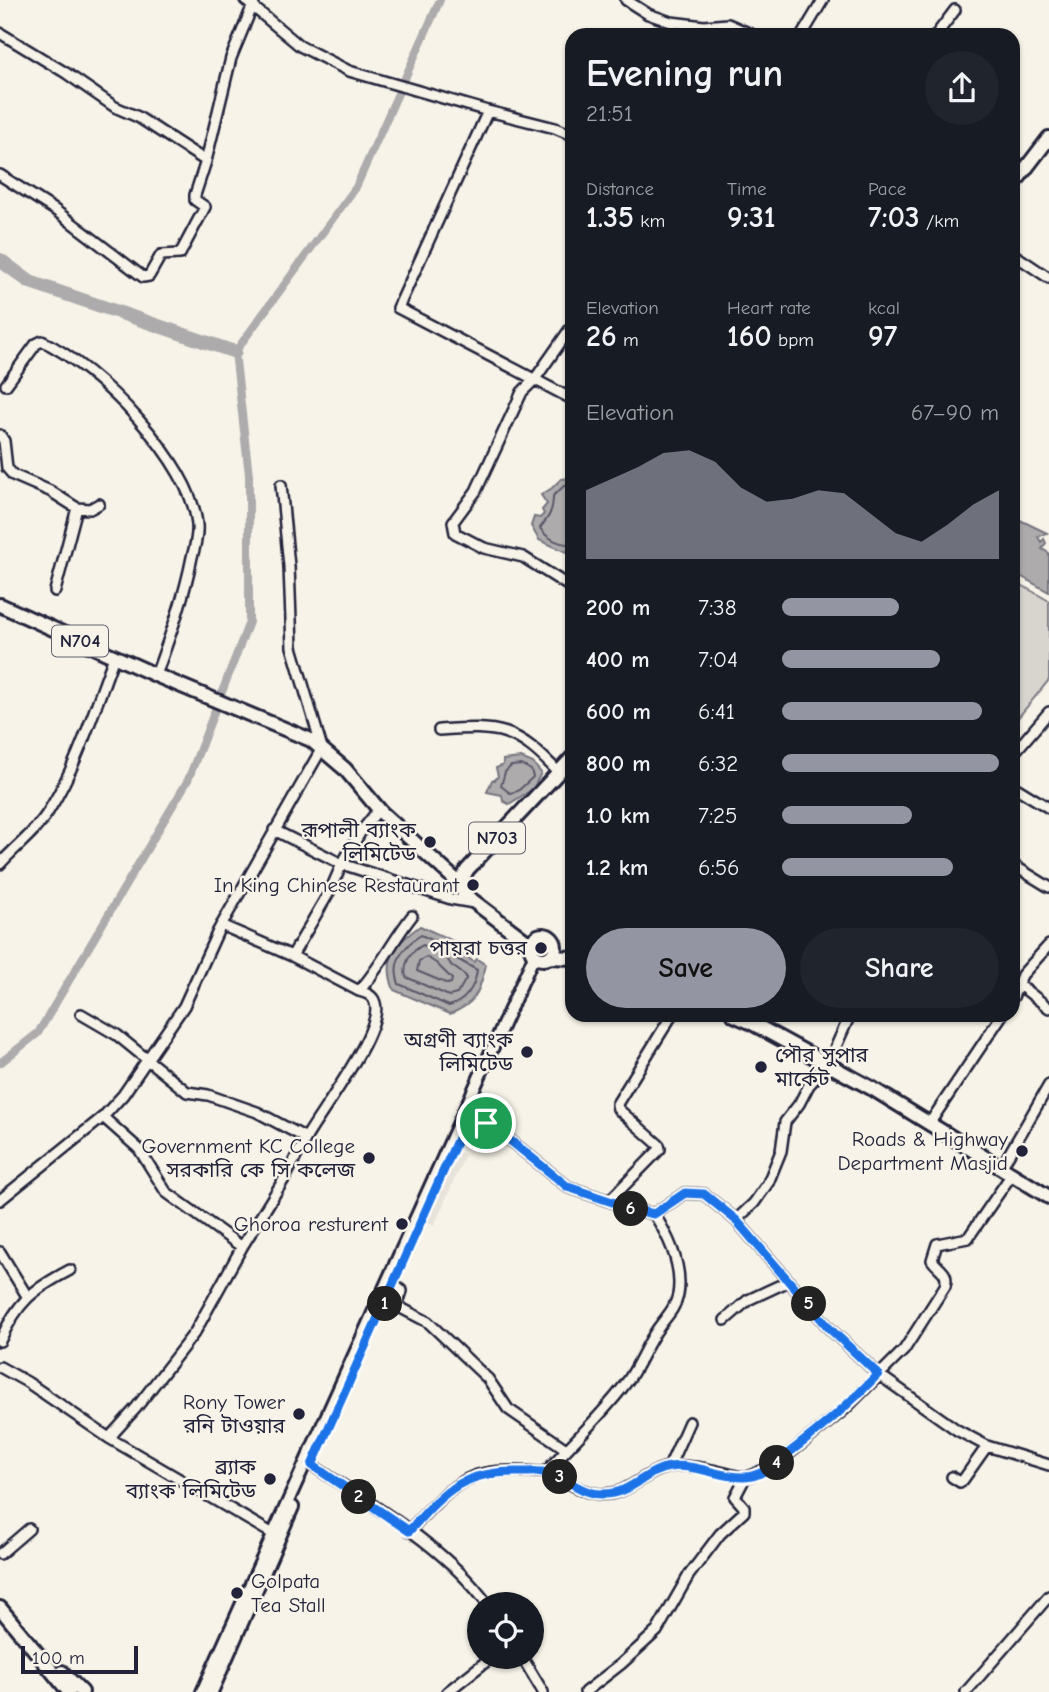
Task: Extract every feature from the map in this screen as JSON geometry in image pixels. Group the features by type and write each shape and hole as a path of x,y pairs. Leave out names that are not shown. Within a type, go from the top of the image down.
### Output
{"highway":[{"path":"1020,176 1049,138"},
{"name":"N704","path":"0,605 114,657 311,740 345,769 379,809 460,884"},
{"name":"N703","path":"460,884 467,870 565,767"},
{"path":"460,884 464,894 542,949 565,956"},
{"path":"542,949 565,951"},
{"path":"759,1022 1049,1197"},
{"path":"0,1608 69,1692"},
{"path":"40,1655 57,1667 82,1692"}],"main road":[{"path":"212,1692 542,949"},
{"path":"202,1692 542,949"}],"street":[{"path":"626,0 648,14 671,22 704,26 728,24 737,28"},
{"path":"806,28 823,0"},
{"path":"0,175 55,210 146,278 161,255 180,254 205,207 194,197 250,2 300,46 349,71 565,132"},
{"path":"941,28 955,10"},
{"path":"0,33 115,107 138,117 206,161"},
{"path":"488,111 398,308 565,395"},
{"path":"1020,259 1049,278"},
{"path":"565,336 535,379 522,392 476,491 453,522 452,528 455,533 484,548 523,557 538,564 565,582"},
{"path":"6,386 36,344 42,341 54,346 126,405 172,463 195,514 197,536 186,590 158,676"},
{"path":"0,435 4,441 7,468 13,475 50,491 77,508 90,509 99,503"},
{"path":"0,1200 103,1117 123,1095 184,1006 221,925 322,748 292,647 289,566 281,485"},
{"path":"55,591 77,508"},
{"path":"0,864 26,840 47,814 80,750 114,657"},
{"path":"1020,746 1049,712"},
{"path":"439,730 501,730 527,743 559,774"},
{"path":"1020,790 1049,808"},
{"path":"292,956 331,889 359,833 379,809"},
{"path":"274,830 342,864 450,899 476,903"},
{"path":"1020,869 1049,887"},
{"path":"359,990 375,972 412,916"},
{"path":"109,1438 195,1332 306,1138 344,1080 375,1018 377,1006 374,999 292,956 221,925"},
{"path":"1020,980 1049,945"},
{"path":"1020,986 1049,1009"},
{"path":"81,1014 117,1035 187,1092 204,1094 257,1112 306,1138"},
{"path":"609,1201 660,1149 659,1145 618,1109 617,1104 667,1022"},
{"path":"736,1220 754,1203 768,1183 780,1151 785,1122 799,1104 809,1084 828,1064 847,1022"},
{"path":"929,1124 997,1022"},
{"path":"409,1531 435,1503 459,1483 484,1473 546,1472 559,1476 582,1490 609,1494 628,1489 649,1475 669,1467 682,1466 745,1478 775,1465 845,1409 904,1350 948,1278 945,1271 932,1260 937,1244 968,1238 1006,1171 1049,1085"},
{"path":"471,1109 568,1187 654,1214 685,1193 704,1194 736,1220 830,1329 878,1374 957,1430 987,1446 1049,1465"},
{"path":"103,1117 139,1149 166,1192 242,1247"},
{"path":"546,1472 630,1378 678,1297 676,1259 670,1241 654,1214"},
{"path":"0,1252 27,1296"},
{"path":"0,1341 27,1296 38,1287 71,1270"},
{"path":"725,1320 748,1300 789,1281"},
{"path":"393,1284 402,1291 398,1307 428,1322 488,1379 508,1409 566,1449"},
{"path":"0,1367 27,1382 109,1438 273,1534"},
{"path":"669,1467 689,1422"},
{"path":"952,1477 960,1482 963,1480 987,1446"},
{"path":"312,1465 409,1531 459,1571 477,1592"},
{"path":"585,1692 657,1631 689,1575 720,1534 744,1512 744,1507 735,1497 745,1478"},
{"path":"0,1553 29,1530"},
{"path":"966,1692 1049,1596"},
{"path":"447,1692 477,1669"},
{"path":"529,1669 543,1692"}],"shaded area":[{"path":"1020,584 1049,601 1049,680 1020,715"},
{"path":"454,1150 465,1155 434,1226 423,1220"}],"water":[{"path":"565,479 565,552 539,540 531,526 534,517 540,518 544,514 542,510 547,504 541,495"},
{"path":"1020,520 1047,533 1038,537 1041,542 1044,539 1046,543 1042,549 1049,553 1049,592 1020,576"},
{"path":"521,758 533,763 541,773 533,789 509,804 503,801 502,795 487,792 492,780 498,776 496,768 503,765 503,760"},
{"path":"420,926 464,946 461,953 474,962 477,959 486,965 476,996 466,1006 450,1014 394,990 389,969 393,953 404,939"}],"waterway":[{"path":"0,1063 38,1033 188,780 249,622 249,475 235,352 356,187 440,0"},
{"path":"0,260 30,282 235,352"}],"place":[{"name":"রূপালী ব্যাংক লিমিটেড","path":"430,842"},
{"name":"In King Chinese Restaurant","path":"473,885"},
{"name":"পায়রা চত্তর","path":"541,948"},
{"name":"অগ্রণী ব্যাংক লিমিটেড","path":"527,1052"},
{"name":"পৌর সুপার মার্কেট","path":"761,1067"},
{"name":"Roads & Highway Department Masjid","path":"1022,1151"},
{"name":"Government KC College সরকারি কে সি কলেজ","path":"369,1158"},
{"name":"Ghoroa resturent","path":"402,1224"},
{"name":"Rony Tower রনি টাওয়ার","path":"299,1414"},
{"name":"ব্র্যাক ব্যাংক লিমিটেড","path":"270,1479"},
{"name":"Golpata Tea Stall","path":"237,1593"}],"route":[{"path":"471,1109 486,1123 568,1187 636,1210 654,1214 685,1193 704,1194 736,1220 830,1329 878,1374 820,1431 775,1465 745,1478 682,1466 669,1467 649,1475 628,1489 601,1494 582,1490 559,1476 546,1472 484,1473 453,1487 409,1531 312,1465 471,1109"}]}
